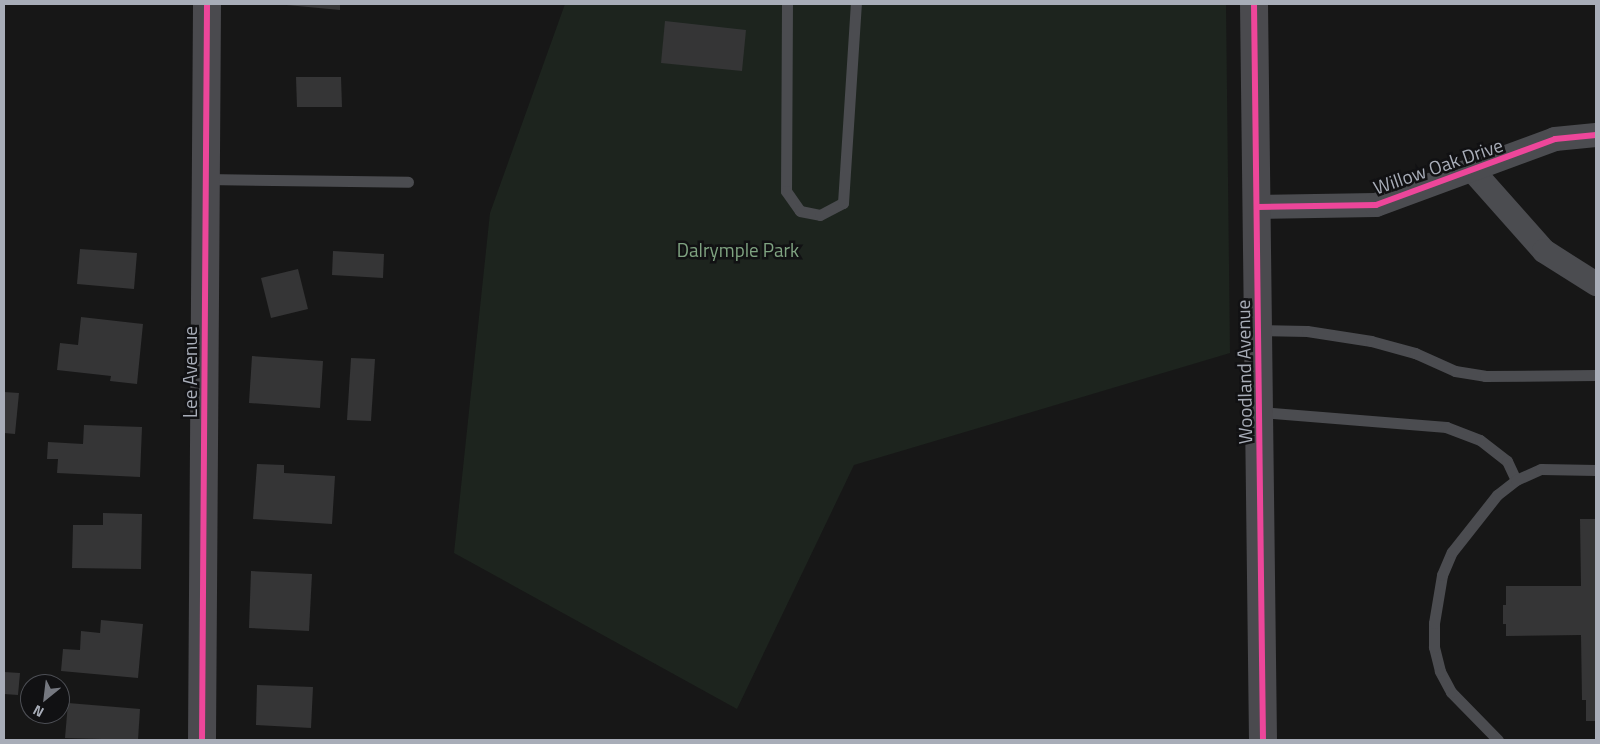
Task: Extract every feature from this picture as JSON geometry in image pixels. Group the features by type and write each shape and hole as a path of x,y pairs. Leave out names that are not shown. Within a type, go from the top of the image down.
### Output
{"street":[{"name":"Lee Avenue","path":"202,740 207,4"},
{"name":"Woodland Avenue","path":"1254,4 1263,740"},
{"name":"Willow Oak Drive","path":"1257,207 1376,205 1473,171 1555,139 1596,135"},
{"path":"1473,171 1544,251 1596,284"}],"lane":[{"path":"787,4 786,190 800,211 820,215 843,203 856,4"},
{"path":"205,179 408,182"},
{"path":"1259,330 1307,331 1371,341 1415,353 1455,371 1486,376 1596,375"},
{"path":"1260,412 1446,427 1480,440 1507,461 1516,480"},
{"path":"1498,740 1451,692 1438,663 1434,647 1434,623 1442,575 1452,552 1497,495 1516,480 1541,469 1596,470"}],"green space":[{"name":"Dalrymple Park","path":"565,4 1226,4 1230,353 854,465 737,709 454,553 490,213"}],"building":[{"path":"276,4 340,4 340,10"},
{"path":"665,21 746,30 742,71 661,63"},
{"path":"296,77 341,77 342,107 297,107"},
{"path":"80,249 137,253 134,289 77,284"},
{"path":"333,251 384,254 383,278 332,275"},
{"path":"298,269 308,309 271,318 261,278"},
{"path":"81,317 143,324 137,384 110,381 111,376 57,370 60,343 78,345"},
{"path":"252,356 323,361 320,408 249,403"},
{"path":"351,358 375,359 371,421 347,420"},
{"path":"4,392 19,393 15,434 4,433"},
{"path":"84,425 142,427 140,477 57,473 58,459 47,459 48,442 83,444"},
{"path":"257,464 284,465 284,473 335,476 332,524 253,519"},
{"path":"103,513 142,514 141,569 72,568 73,525 103,525"},
{"path":"1580,519 1596,519 1596,721 1586,721 1586,700 1582,700 1581,635 1506,636 1506,624 1503,624 1506,586 1581,586"},
{"path":"251,571 312,574 309,631 249,628"},
{"path":"101,620 143,624 138,678 61,671 63,649 80,650 81,631 100,633"},
{"path":"4,672 20,673 18,695 4,694"},
{"path":"257,685 313,687 311,728 256,725"},
{"path":"70,703 140,709 138,740 65,738 66,724 70,724"}],"cycle path":[{"path":"202,740 207,4"},
{"path":"1254,4 1263,740"},
{"path":"1257,207 1376,205 1555,139 1596,135"}]}
